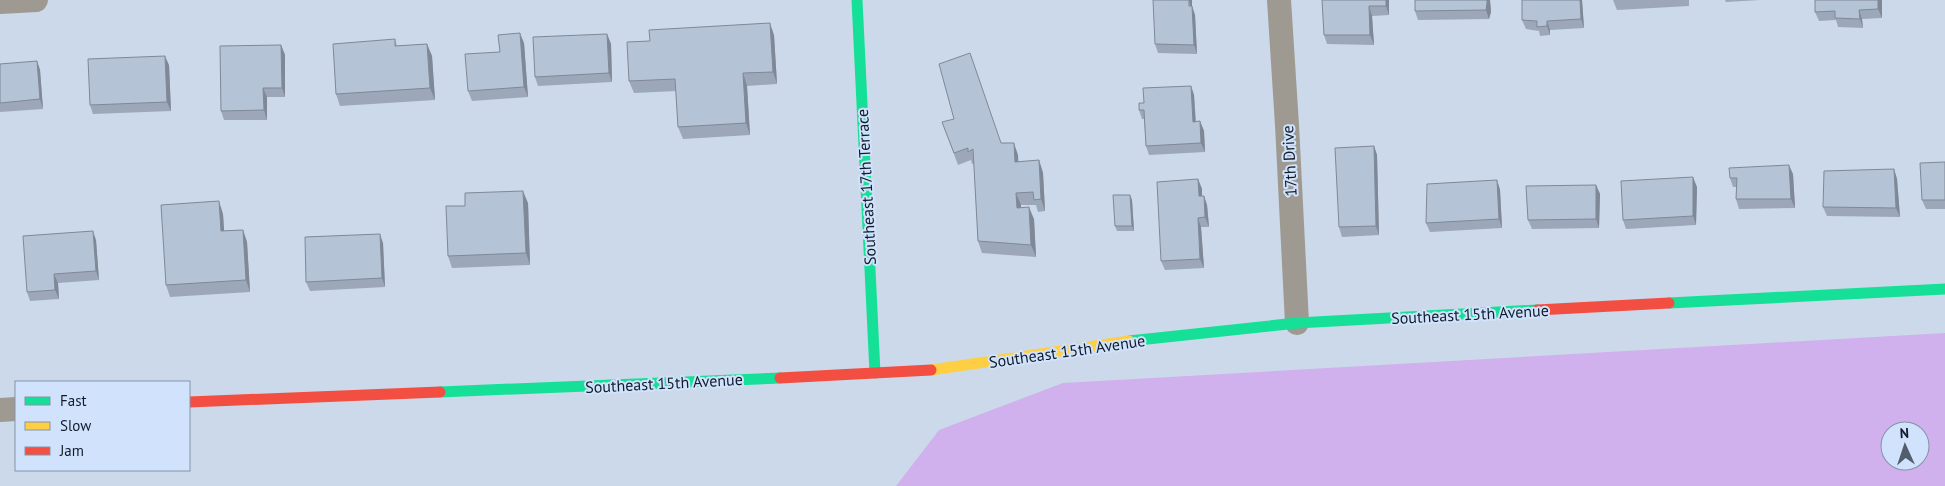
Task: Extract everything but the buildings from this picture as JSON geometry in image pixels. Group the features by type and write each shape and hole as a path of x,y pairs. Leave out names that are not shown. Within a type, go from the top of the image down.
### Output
{"street":[{"path":"0,2 36,0"},
{"name":"Southeast 17th Terrace","path":"856,0 875,373"},
{"name":"17th Drive","path":"1279,0 1297,323"},
{"name":"Southeast 15th Avenue","path":"190,402 932,370 1096,345 1297,323 1945,289"},
{"path":"0,410 15,409"}],"shaded area":[{"path":"1945,333 1945,486 896,486 939,430 1063,383"}],"traffic: fast":[{"path":"857,0 875,373"},
{"path":"1669,303 1945,289"},
{"path":"1129,341 1297,323 1537,310"},
{"path":"440,392 780,378"}],"traffic: slow":[{"path":"931,370 1129,341"}],"traffic: jam":[{"path":"1537,310 1669,303"},
{"path":"780,378 931,370"},
{"path":"190,402 440,392"}]}
